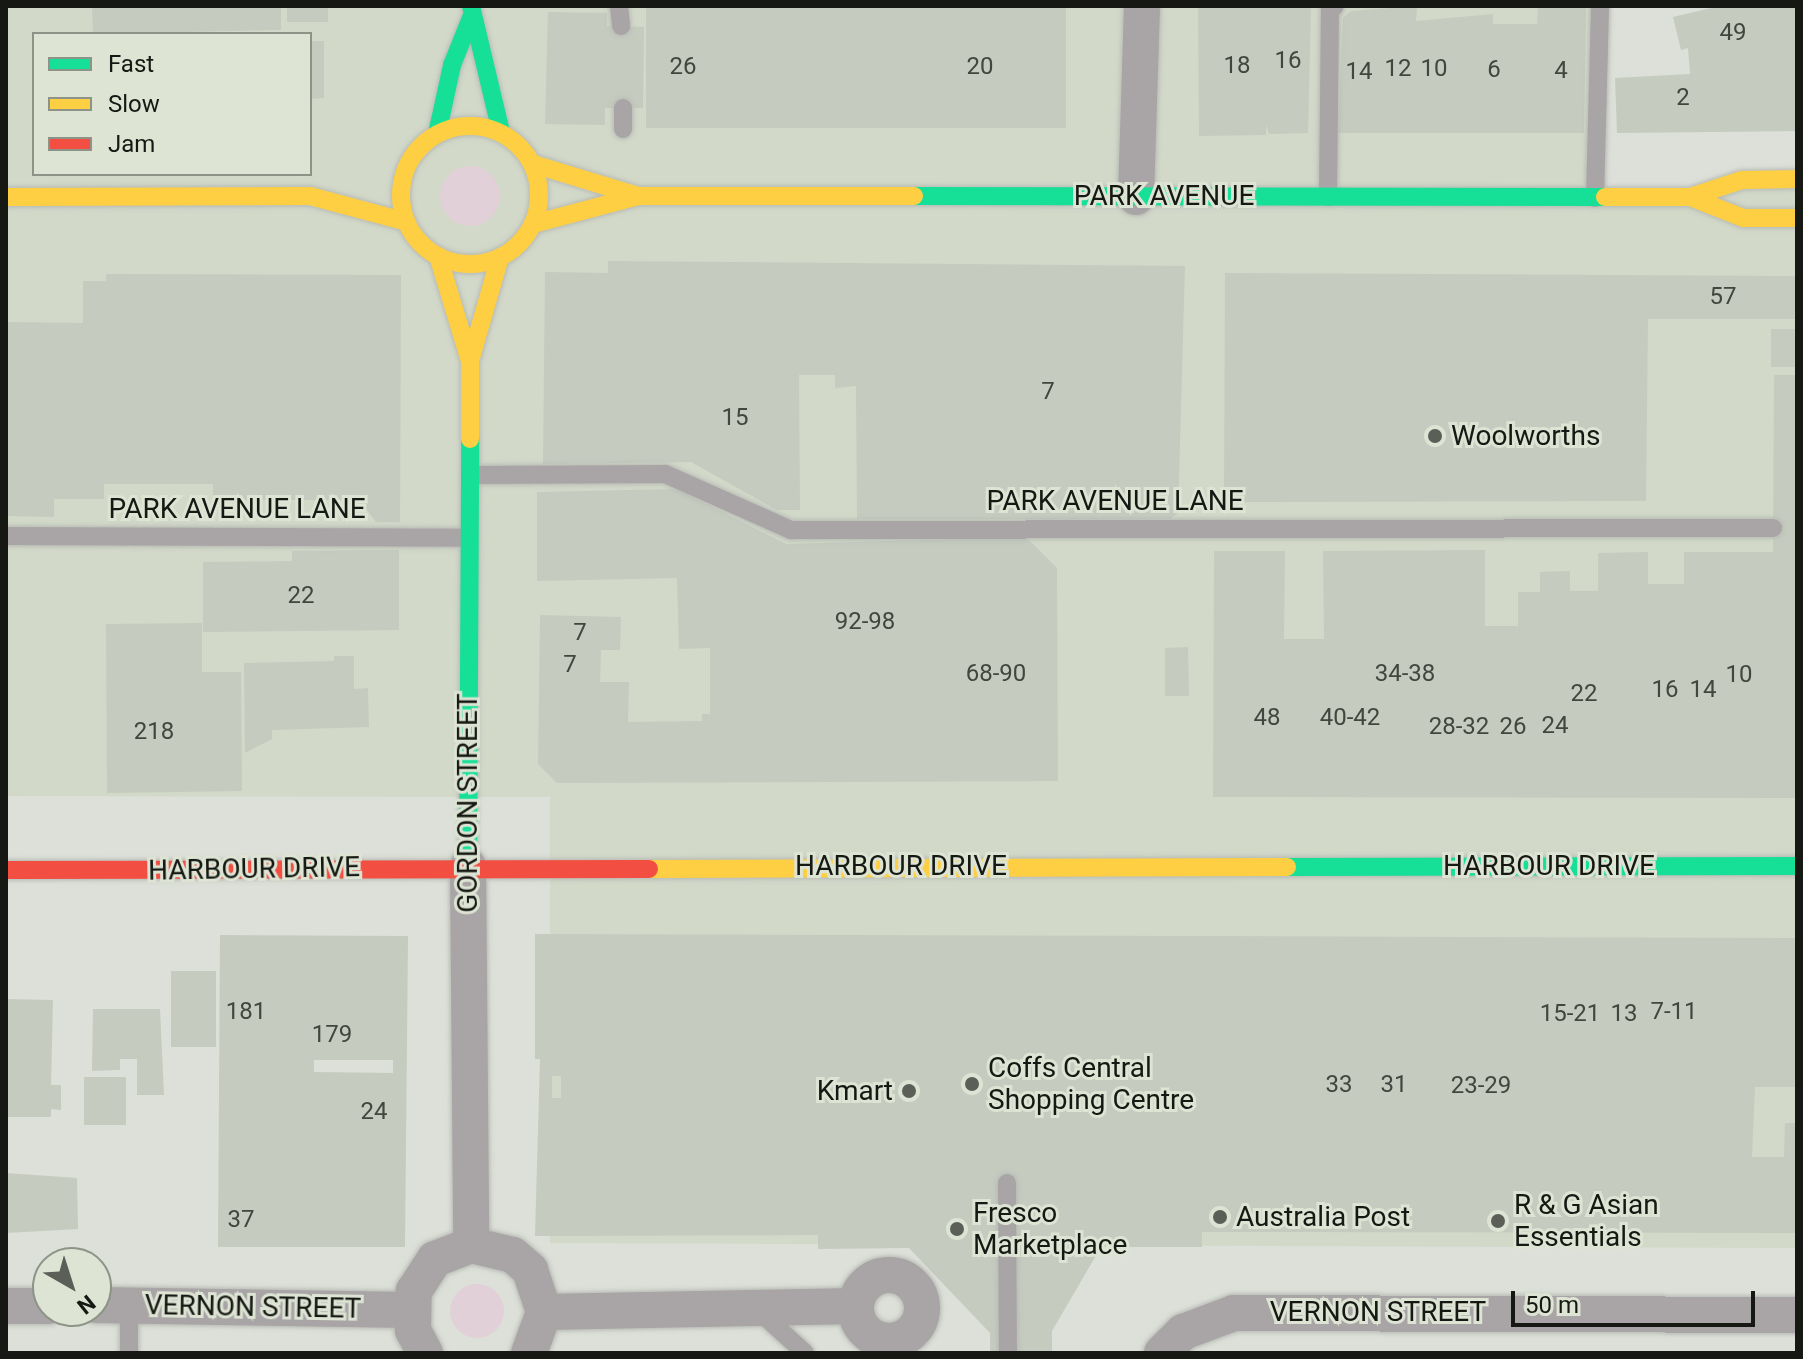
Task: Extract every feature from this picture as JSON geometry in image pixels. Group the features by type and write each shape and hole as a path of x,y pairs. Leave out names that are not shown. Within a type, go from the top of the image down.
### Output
{"street":[{"path":"1136,197 1142,6"},
{"path":"471,12 501,132"},
{"path":"384,176 406,168 437,134 452,65 471,12"},
{"path":"310,196 407,222 438,256 458,263 500,257 533,224 539,204 533,164 501,132 480,126 437,134"},
{"name":"PARK AVENUE","path":"533,164 638,196"},
{"path":"406,168 402,186 407,222"},
{"name":"PARK AVENUE","path":"533,224 638,196 1690,197 1742,180 1797,179"},
{"path":"6,197 310,196 355,184"},
{"name":"PARK AVENUE","path":"1690,197 1743,218 1797,218"},
{"name":"GORDON STREET","path":"438,256 470,361"},
{"name":"GORDON STREET","path":"471,1245 468,866 470,361 500,257"},
{"name":"HARBOUR DRIVE","path":"6,870 468,866 1797,866"},
{"path":"425,1353 410,1310 422,1274 452,1249 471,1245 513,1255 541,1290 544,1312 529,1353"},
{"name":"VERNON STREET","path":"113,1305 410,1310"},
{"path":"6,1306 32,1306"},
{"path":"544,1312 856,1306"},
{"name":"VERNON STREET","path":"1162,1352 1205,1320 1234,1313 1797,1315"}],"lane":[{"path":"619,6 621,26"},
{"path":"1328,197 1330,10 1335,6"},
{"path":"1595,198 1600,6"},
{"path":"623,108 623,129"},
{"name":"PARK AVENUE LANE","path":"470,475 665,474 791,530 1773,528"},
{"name":"PARK AVENUE LANE","path":"6,536 468,538"},
{"path":"1007,1183 1008,1353"},
{"path":"113,1305 129,1353"},
{"path":"754,1308 805,1353"}],"shaded area":[{"path":"6,6 1600,6 1595,197 1797,183 1797,1248 550,1243 550,797 6,796"},
{"path":"470,166 481,168 491,175 498,185 498,207 491,217 481,224 470,226 459,224 449,217 442,207 440,196 442,185 449,175 459,168"},
{"path":"477,1284 496,1292 504,1311 496,1330 477,1338 458,1330 450,1311 458,1292"}],"building":[{"path":"92,6 281,6 281,30 93,32"},
{"path":"646,6 1066,6 1066,128 646,128"},
{"path":"1198,6 1311,6 1308,133 1269,134 1266,125 1266,135 1199,136"},
{"path":"1417,6 1416,21 1493,14 1493,24 1537,24 1538,6 1586,6 1584,133 1338,133 1343,18 1351,11"},
{"path":"1720,6 1797,6 1797,131 1617,133 1615,78 1690,74 1688,48 1681,50 1673,17"},
{"path":"287,7 328,7 328,22 287,22"},
{"path":"548,12 607,13 607,26 644,27 643,108 605,108 605,125 545,124"},
{"path":"312,41 324,41 324,98 312,99"},
{"path":"608,261 1185,266 1178,513 1170,519 857,519 856,386 835,388 835,375 799,375 800,510 777,510 691,462 543,464 545,272 608,273"},
{"name":"Woolworths","path":"1225,273 1797,276 1797,319 1648,319 1646,501 1224,502"},
{"path":"106,274 401,275 400,522 376,522 366,509 341,500 213,500 213,484 104,484 104,499 54,499 54,517 6,516 6,322 83,323 83,281 106,281"},
{"path":"1771,329 1797,329 1797,367 1771,367"},
{"path":"1774,375 1797,375 1797,798 1213,797 1214,551 1285,551 1284,639 1324,639 1323,551 1485,550 1485,626 1518,626 1518,592 1540,592 1540,572 1570,571 1570,591 1598,591 1598,553 1648,552 1648,584 1684,584 1684,552 1773,552"},
{"path":"677,489 786,544 1026,537 1057,568 1058,781 557,783 538,764 540,615 621,617 620,650 601,650 600,682 629,682 628,722 702,721 702,714 710,714 710,648 679,649 677,578 537,581 537,492"},
{"path":"399,550 399,630 203,632 203,562 292,561 292,551"},
{"path":"202,623 202,672 241,672 242,791 107,793 106,624"},
{"path":"1188,647 1189,696 1165,696 1165,648"},
{"path":"334,656 354,656 354,689 368,688 369,727 272,730 272,739 245,753 244,663 334,661"},
{"path":"535,934 1797,938 1797,1087 1755,1087 1752,1157 1784,1157 1785,1123 1797,1123 1797,1233 1202,1232 1202,1247 1101,1247 1052,1331 1052,1353 990,1353 990,1333 909,1248 818,1249 818,1235 535,1236 540,1059 535,1059","holes":["552,1076 561,1076 561,1098 552,1098"]},
{"path":"220,935 408,936 405,1247 218,1247","holes":["314,1060 393,1060 393,1073 314,1072"]},
{"path":"171,971 216,971 216,1047 171,1047"},
{"path":"6,999 53,1000 51,1085 61,1085 61,1110 51,1109 51,1117 6,1117"},
{"path":"93,1009 160,1009 164,1095 137,1095 137,1059 120,1059 120,1070 92,1071"},
{"path":"84,1077 126,1077 126,1125 84,1125"},
{"path":"6,1173 77,1178 78,1229 6,1233"}],"traffic: fast":[{"path":"471,6 501,132"},
{"path":"437,134 452,65 471,18"},
{"path":"914,196 1605,197"},
{"path":"468,866 470,439"},
{"path":"1287,867 1797,866"}],"traffic: slow":[{"path":"470,126 496,131 519,146 534,169 539,195 534,221 519,244 496,259 470,264 444,259 421,244 406,221 401,195 406,169 421,146 444,131 470,126"},
{"path":"533,164 638,196"},
{"path":"1605,197 1690,197 1742,180 1797,179"},
{"path":"6,197 310,196 407,222"},
{"path":"533,224 638,196 914,196"},
{"path":"1690,197 1743,218 1797,218"},
{"path":"438,256 470,361"},
{"path":"470,439 470,361 500,257"},
{"path":"649,869 1287,867"}],"traffic: jam":[{"path":"6,870 649,869"}],"place":[{"name":"Woolworths","path":"1435,436"},
{"name":"Coffs Central Shopping Centre","path":"972,1084"},
{"name":"Kmart","path":"909,1091"},
{"name":"Australia Post","path":"1220,1217"},
{"name":"R & G Asian Essentials","path":"1498,1221"},
{"name":"Fresco Marketplace","path":"957,1229"}]}
